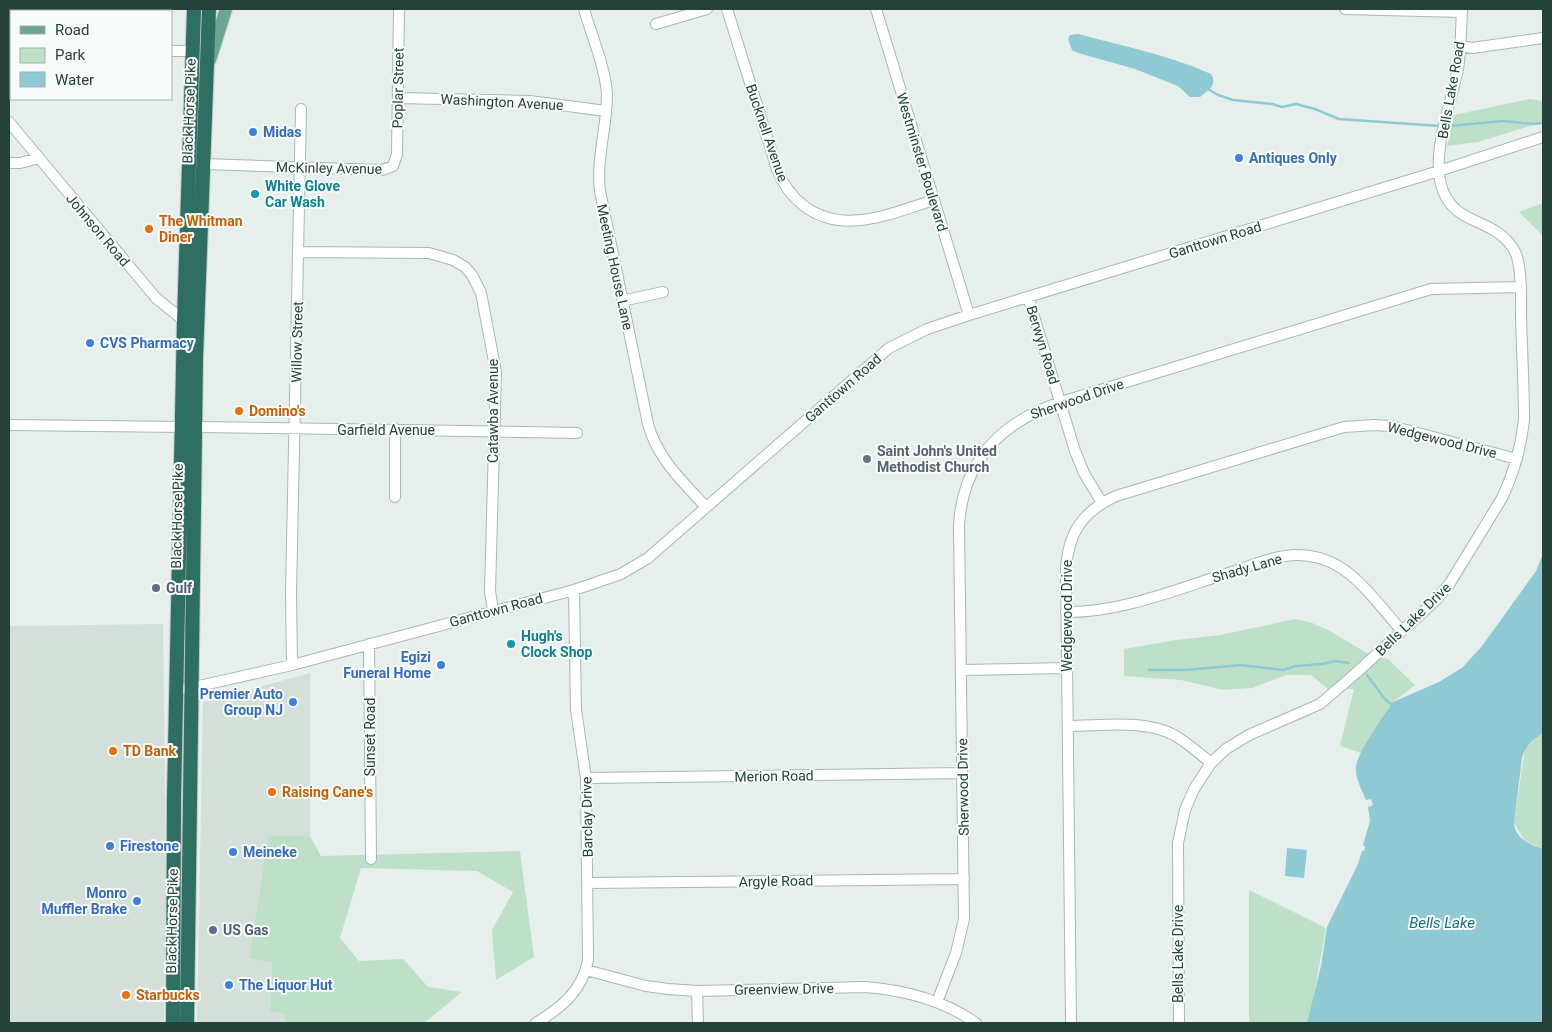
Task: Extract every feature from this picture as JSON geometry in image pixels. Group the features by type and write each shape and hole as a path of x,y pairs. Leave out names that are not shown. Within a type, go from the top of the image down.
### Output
{"highway":[{"name":"Black Horse Pike","path":"187,1023 184,690 188,427 184,322 194,9"},
{"name":"Black Horse Pike","path":"188,427 197,328 209,9"},
{"name":"Black Horse Pike","path":"173,1023 174,797 184,690"}],"main road":[{"path":"207,70 226,9"}],"street":[{"name":"Poplar Street","path":"393,166 396,163 397,154 399,9"},
{"name":"Meeting House Lane","path":"584,9 605,78 607,94 599,162 599,184 647,417 653,440 666,462 706,507"},
{"path":"656,24 707,9"},
{"name":"Bucknell Avenue","path":"727,9 776,169 793,197 823,217 846,222 872,218 934,200"},
{"name":"Westminster Boulevard","path":"876,9 969,314"},
{"path":"1345,9 1462,10"},
{"name":"Bells Lake Road","path":"1439,171 1443,132 1458,70 1462,10"},
{"path":"1461,46 1472,48 1543,38"},
{"path":"172,51 193,51"},
{"name":"Washington Avenue","path":"398,98 530,101 606,111"},
{"name":"Willow Street","path":"292,664 291,593 301,109"},
{"name":"Johnson Road","path":"9,122 156,298 184,322 197,328"},
{"name":"Ganttown Road","path":"184,690 292,664 574,590 621,574 648,558 889,348 927,329 969,314 1439,171 1543,137"},
{"path":"9,163 25,162 39,158"},
{"name":"McKinley Avenue","path":"204,164 382,170 393,166"},
{"name":"Bells Lake Drive","path":"1179,1023 1178,844 1182,820 1188,801 1197,784 1211,763 1226,749 1243,738 1320,704 1436,600 1450,583 1502,498 1517,459 1522,442 1524,420 1521,287 1518,260 1510,244 1493,230 1452,207 1446,198 1439,171"},
{"name":"Catawba Avenue","path":"299,252 429,253 453,260 465,267 472,275 481,293 495,361 490,591 493,611"},
{"name":"Sherwood Drive","path":"937,1002 956,953 963,928 965,911 959,525 961,504 968,482 985,452 1007,429 1032,413 1061,402 1431,289 1521,287"},
{"path":"622,301 663,292"},
{"name":"Berwyn Road","path":"1028,297 1081,465 1102,503"},
{"name":"Garfield Avenue","path":"9,425 577,433"},
{"name":"Wedgewood Drive","path":"1071,1023 1066,668 1067,559 1072,536 1082,522 1102,503 1142,488 1338,428 1382,425 1396,427 1517,459"},
{"path":"395,429 395,497"},
{"name":"Shady Lane","path":"1066,612 1086,612 1124,605 1268,560 1298,555 1317,557 1344,570 1355,579 1402,631"},
{"name":"Barclay Drive","path":"542,1022 574,993 582,981 586,970 589,949 586,778 576,710 574,590"},
{"name":"Sunset Road","path":"369,644 371,859"},
{"path":"961,670 1066,668"},
{"path":"1068,726 1135,725 1157,728 1182,740 1211,763"},
{"name":"Merion Road","path":"586,778 962,773"},
{"name":"Argyle Road","path":"588,883 964,879"},
{"name":"Greenview Drive","path":"586,970 657,988 698,991 865,988 896,991 937,1002 976,1023"},
{"path":"698,991 698,1023"}],"shaded area":[{"path":"163,624 166,875 164,1023 9,1023 9,626"},
{"path":"310,673 310,836 268,836 249,958 272,963 270,1012 285,1014 284,1023 197,1023 203,702"}],"green space":[{"path":"1530,99 1543,101 1543,122 1478,142 1447,146 1454,115"},
{"path":"1543,203 1543,236 1519,212"},
{"path":"1295,619 1310,622 1330,631 1365,652 1388,659 1415,685 1393,702 1361,753 1340,746 1354,689 1328,689 1311,675 1286,675 1252,688 1223,690 1181,680 1124,676 1124,649 1221,635"},
{"path":"1543,730 1543,849 1525,841 1514,823 1525,749"},
{"path":"268,836 310,836 321,856 520,851 534,957 496,980 492,930 513,892 477,871 361,868 340,938 359,961 403,959 428,987 462,992 424,1023 284,1023 285,1014 270,1012 272,963 249,958"},
{"path":"1249,890 1326,928 1309,1023 1249,1023"}],"water":[{"path":"1078,34 1179,61 1211,74 1213,84 1200,97 1190,97 1178,86 1135,69 1072,50 1068,39 1070,35"},
{"name":"Bells Lake","path":"1543,554 1543,733 1530,743 1522,758 1514,823 1520,837 1528,843 1543,849 1543,1023 1307,1023 1321,966 1327,927 1365,847 1363,845 1370,821 1368,807 1373,805 1371,799 1366,800 1359,784 1356,767 1361,753 1393,702 1439,682 1463,667 1482,646 1536,571"},
{"path":"1287,848 1307,850 1304,878 1285,876"}],"waterway":[{"path":"1208,89 1233,100 1272,104 1282,107 1296,104 1315,109 1339,119 1440,126"},
{"path":"1448,126 1504,121 1533,124 1543,123"},
{"path":"1149,670 1185,670 1241,665 1283,670 1296,666 1335,661 1349,663"},
{"path":"1367,675 1384,698 1393,706"}],"place":[{"name":"Midas","path":"253,132"},
{"name":"Antiques Only","path":"1239,158"},
{"name":"White Glove Car Wash","path":"255,194"},
{"name":"The Whitman Diner","path":"149,229"},
{"name":"CVS Pharmacy","path":"90,343"},
{"name":"Domino's","path":"239,411"},
{"name":"Saint John's United Methodist Church","path":"867,459"},
{"name":"Gulf","path":"156,588"},
{"name":"Hugh's Clock Shop","path":"511,644"},
{"name":"Egizi Funeral Home","path":"441,665"},
{"name":"Premier Auto Group NJ","path":"293,702"},
{"name":"TD Bank","path":"113,751"},
{"name":"Raising Cane's","path":"272,792"},
{"name":"Firestone","path":"110,846"},
{"name":"Meineke","path":"233,852"},
{"name":"Monro Muffler Brake","path":"137,901"},
{"name":"US Gas","path":"213,930"},
{"name":"The Liquor Hut","path":"229,985"},
{"name":"Starbucks","path":"126,995"}]}
